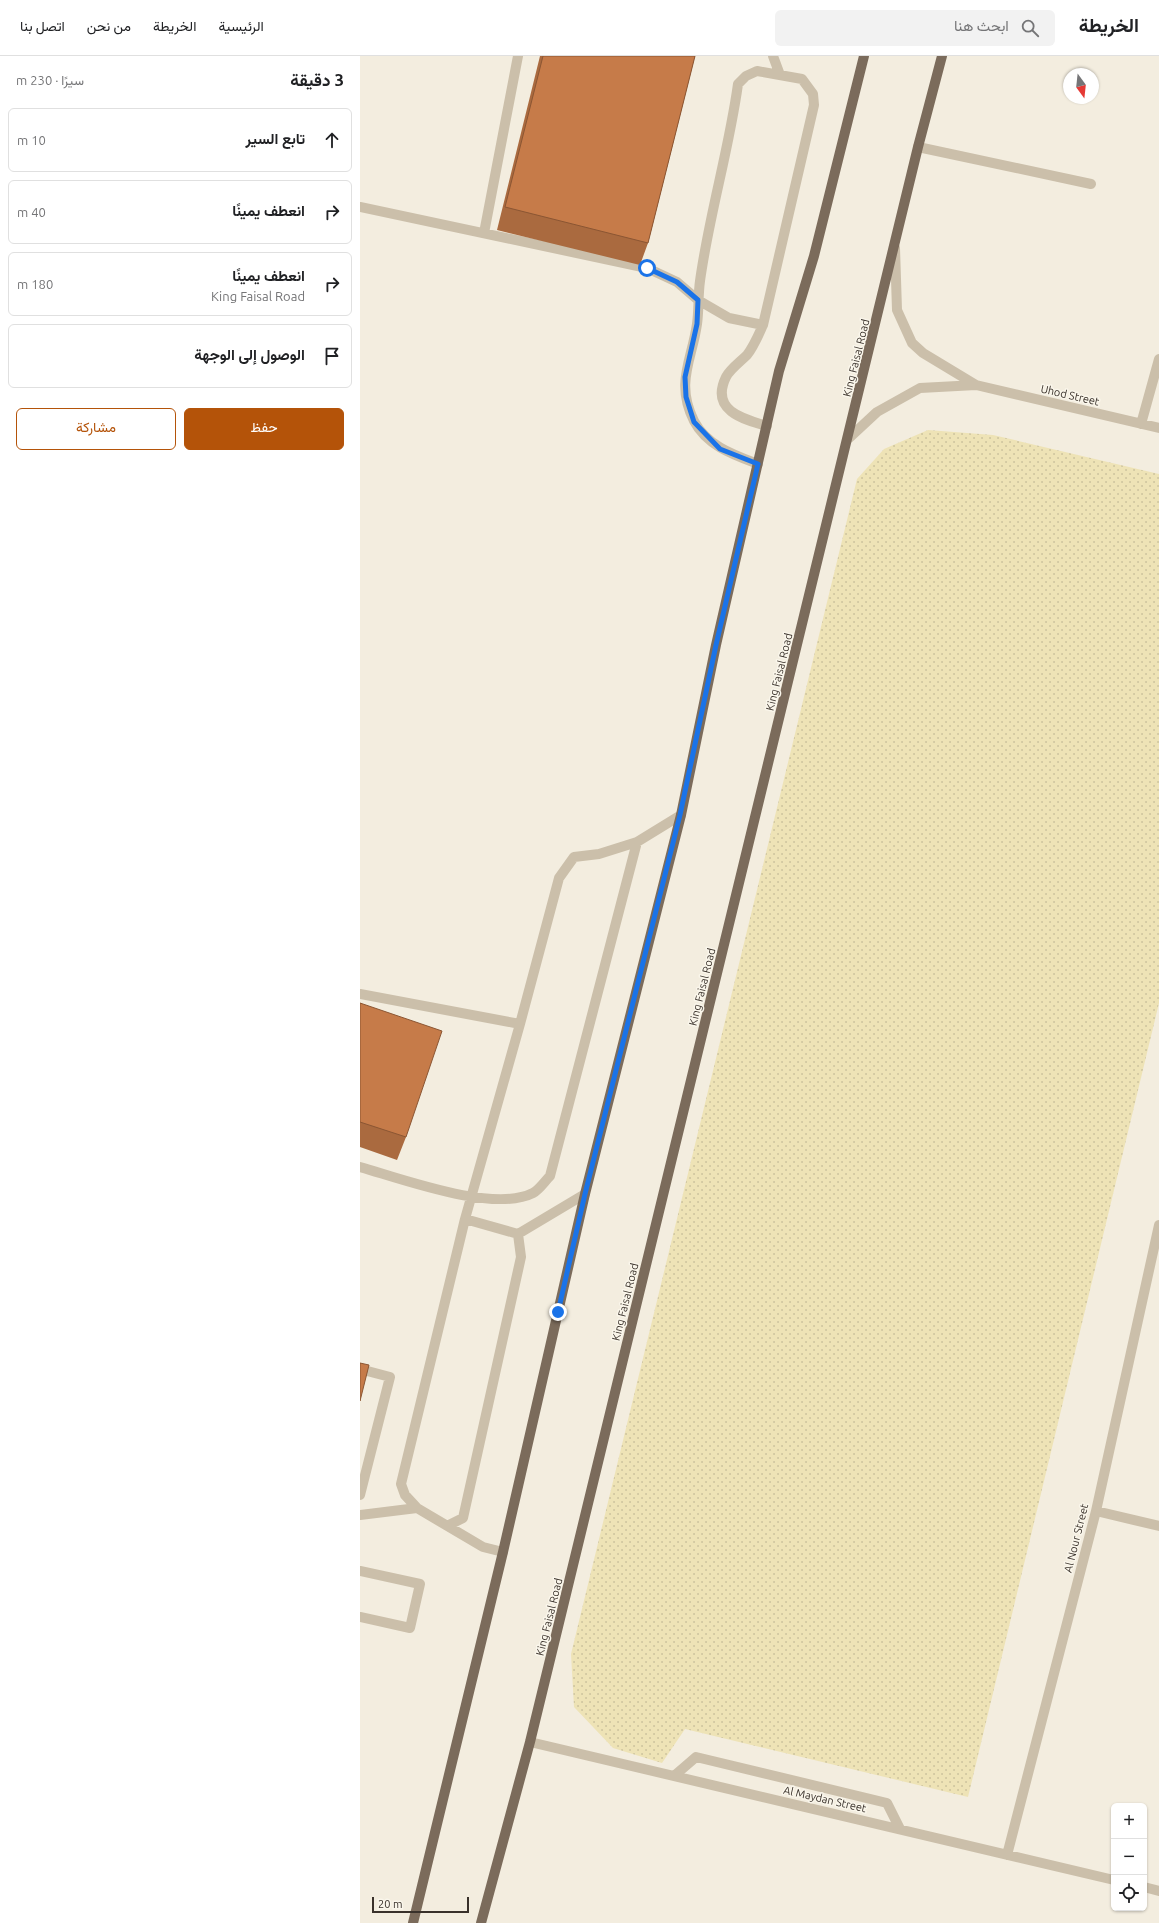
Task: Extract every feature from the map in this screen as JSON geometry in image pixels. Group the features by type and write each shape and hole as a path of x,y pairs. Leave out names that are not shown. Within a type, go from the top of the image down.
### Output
{"main road":[{"path":"413,1923 503,1552 585,1194 680,815 716,645 779,371 814,256 864,56"},
{"name":"King Faisal Road","path":"481,1923 530,1742 849,438 918,147 942,56"}],"street":[{"path":"484,233 518,56"},
{"path":"773,56 780,75"},
{"path":"758,464 720,449 694,422 686,397 685,377 697,324 700,281 738,84 746,76 757,71 802,79 813,94 814,105 763,325 747,354 726,376 721,391 724,403 730,412 741,419 766,426"},
{"path":"918,147 1091,184"},
{"path":"360,207 647,268 677,282 698,300 729,318 763,325"},
{"name":"Uhod Street","path":"895,248 897,310 912,343 923,353 976,385"},
{"path":"1141,424 1159,359"},
{"name":"Uhod Street","path":"849,438 877,412 920,388 976,385 1159,428"},
{"path":"503,1552 483,1547 449,1525 418,1508 405,1495 401,1484 465,1219 520,1024 559,878 574,857 599,854 636,842 680,815"},
{"path":"360,1168 471,1198 506,1200 533,1193 550,1176 636,842"},
{"path":"360,994 520,1024"},
{"path":"465,1219 518,1234 585,1194"},
{"name":"Al Nour Street","path":"1007,1855 1096,1511 1159,1225"},
{"path":"449,1525 463,1518 520,1257 518,1234"},
{"path":"360,1369 390,1377 360,1496"},
{"path":"360,1515 418,1508"},
{"path":"1096,1511 1159,1526"},
{"path":"360,1571 420,1584 410,1628 360,1617"},
{"name":"Al Maydan Street","path":"530,1742 1111,1879"},
{"path":"674,1776 696,1757 887,1803 900,1829"},
{"path":"1147,1888 1159,1891"}],"sand":[{"path":"928,430 993,435 1159,474 1159,1003 968,1797 685,1729 662,1763 613,1748 574,1707 571,1654 857,479 884,449"}],"building":[{"path":"543,56 695,56 648,243 505,207"},
{"path":"360,1003 442,1031 406,1137 360,1122"},
{"path":"360,1363 369,1365 360,1401"}],"route":[{"path":"558,1312 585,1194 680,815 716,645 758,464 720,449 694,422 686,397 685,377 697,324 698,300 677,282 647,268"}]}
